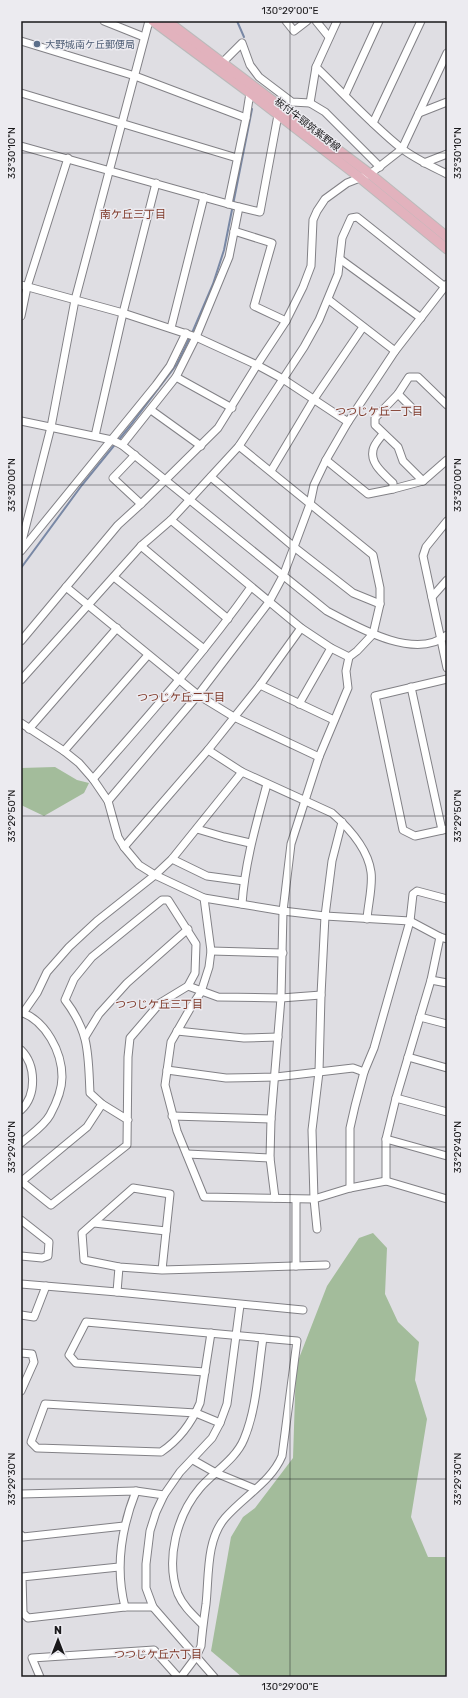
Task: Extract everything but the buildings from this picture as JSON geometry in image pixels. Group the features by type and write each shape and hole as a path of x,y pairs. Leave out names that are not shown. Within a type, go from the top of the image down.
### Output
{"main road":[{"name":"板付牛頸筑紫野線","path":"153,21 359,177 447,248"},
{"name":"板付牛頸筑紫野線","path":"167,21 370,174 447,237"}],"street":[{"path":"104,21 144,37"},
{"path":"21,546 51,427 75,300 149,21"},
{"path":"286,21 294,31 307,21"},
{"path":"316,21 329,37"},
{"path":"310,103 316,67 337,21"},
{"path":"345,95 379,21"},
{"path":"373,123 421,21"},
{"path":"21,41 135,76 246,118"},
{"path":"222,63 242,43 250,65 258,77 292,102 310,103 325,112 380,167"},
{"path":"21,641 118,525 218,428 286,321 303,287 312,266 313,220 317,211 325,199 347,183 359,177 370,174 402,148 446,56"},
{"path":"316,67 373,123 402,148 424,163 447,174"},
{"path":"21,93 237,158"},
{"path":"228,204 250,93"},
{"path":"419,113 447,102"},
{"path":"21,155 22,146 260,212 278,115"},
{"path":"424,163 447,154"},
{"path":"21,316 24,286 68,158"},
{"path":"96,436 123,313 156,183"},
{"path":"171,328 204,197"},
{"path":"122,445 151,410 176,376 196,337 229,257 239,207"},
{"path":"21,680 141,546 171,520 239,446 304,347 329,300 338,274 342,238 352,218 357,217 446,286 395,351 348,422 326,460 314,485 310,504 283,576 269,602 198,696 108,801"},
{"path":"234,231 272,243 254,306 286,321"},
{"path":"340,259 421,318"},
{"path":"24,286 123,313 196,337 257,365 314,399 348,422"},
{"path":"329,300 395,351"},
{"path":"271,471 314,399 363,327"},
{"path":"21,551 112,440 170,366 186,333"},
{"path":"176,376 232,408"},
{"path":"423,481 403,461 398,447 375,425 375,418 398,394 409,378 418,377 447,405"},
{"path":"398,394 414,409"},
{"path":"151,410 201,446"},
{"path":"21,421 96,436 112,440 122,445 327,611 374,634 408,644 419,644 444,637"},
{"path":"383,434 373,449 374,460 379,470 394,483 394,489"},
{"path":"239,446 373,555 380,588 380,604 374,634 358,651 350,657 346,671 348,688 319,757 291,844 283,911 281,998 276,1076 271,1119 270,1158 275,1198"},
{"path":"135,455 113,478 141,504"},
{"path":"326,460 368,494 423,481 447,460"},
{"path":"211,477 294,547 353,593 380,604"},
{"path":"171,520 302,628 331,648 350,657"},
{"path":"447,521 426,547 423,556 432,597 444,637 447,668"},
{"path":"141,546 228,619"},
{"path":"114,577 204,649"},
{"path":"432,597 447,580"},
{"path":"66,587 198,696 234,717 319,757"},
{"path":"94,779 180,680 251,587"},
{"path":"29,729 117,628"},
{"path":"124,846 208,750 260,685 302,628"},
{"path":"299,704 331,648"},
{"path":"64,751 148,654"},
{"path":"412,687 445,829 415,836 403,830 375,696 412,687 447,679"},
{"path":"260,685 334,720"},
{"path":"21,723 64,751 79,763 94,779 108,801 118,837 139,866 155,875 204,898 283,911 325,916 410,921 443,938 396,1098 386,1139 386,1181"},
{"path":"208,750 242,772 332,813 342,822 367,855 371,873 367,919"},
{"path":"21,1143 50,1116 58,1096 62,1078 60,1061 52,1040 40,1024 22,1013 37,993 47,972 69,947 97,921 155,875 172,859 242,772"},
{"path":"242,904 250,843 267,784"},
{"path":"318,1229 314,1199 312,1130 319,1072 325,916 332,861 342,822"},
{"path":"197,829 250,843"},
{"path":"172,859 207,876 244,881"},
{"path":"350,1188 350,1128 364,1072 374,1048 410,921 413,894 417,891 447,899"},
{"path":"204,898 211,951 208,966 201,992 171,1042 165,1086 172,1116 204,1197 275,1198 296,1200 314,1199 350,1188 386,1181 447,1199"},
{"path":"102,1104 87,1126 21,1181 51,1205 127,1145 128,1120 128,1057 130,1038 160,1003 188,986 195,973 196,944 188,929 168,900 162,900 92,956 74,979 65,1000 77,1016 86,1037 90,1094 102,1104 128,1120"},
{"path":"86,1037 99,1014 127,983 188,929"},
{"path":"211,951 282,953"},
{"path":"431,980 447,983"},
{"path":"188,986 218,997 281,998 321,995"},
{"path":"420,1017 447,1024"},
{"path":"177,1031 244,1038 278,1037"},
{"path":"21,1110 26,1106 33,1086 32,1070 23,1055"},
{"path":"408,1057 447,1068"},
{"path":"167,1070 226,1078 276,1076 353,1068 364,1072"},
{"path":"396,1098 447,1112"},
{"path":"172,1116 271,1119"},
{"path":"386,1139 447,1156"},
{"path":"187,1154 270,1158"},
{"path":"162,1270 170,1194 133,1188 82,1233 84,1260 119,1267 162,1270 326,1265"},
{"path":"296,1200 296,1266"},
{"path":"21,1220 49,1242 48,1256 42,1258 21,1256"},
{"path":"94,1223 166,1231"},
{"path":"117,1292 119,1267"},
{"path":"21,1284 303,1310"},
{"path":"21,1315 34,1317 46,1286"},
{"path":"214,1677 153,1607 146,1588 146,1564 150,1531 156,1512 164,1495 180,1472 193,1460 212,1438 220,1423 227,1404 240,1305"},
{"path":"181,1677 196,1657 201,1646 202,1624 214,1541 223,1520 236,1506 270,1476 277,1467 282,1456 298,1341 86,1322 69,1356 76,1364 205,1372"},
{"path":"211,1333 200,1402 196,1413 189,1425 167,1448 161,1452 37,1448 31,1442 45,1404 196,1413 220,1423"},
{"path":"202,1624 183,1603 178,1594 172,1569 177,1532 182,1518 198,1490 230,1460 244,1440 252,1409 263,1338"},
{"path":"21,1353 32,1354 34,1362 21,1391"},
{"path":"193,1460 255,1489"},
{"path":"21,1494 136,1491 164,1495"},
{"path":"125,1607 119,1567 124,1526 136,1491"},
{"path":"21,1535 23,1537 124,1526"},
{"path":"119,1567 22,1577 23,1613 28,1618 125,1607 153,1607"},
{"path":"40,1677 32,1658 154,1650 178,1677"}],"green space":[{"path":"55,767 77,780 89,783 84,793 44,816 21,805 21,768"},
{"path":"373,1233 387,1248 385,1294 398,1322 419,1342 415,1380 427,1419 411,1517 428,1557 447,1557 447,1677 242,1677 211,1651 231,1537 243,1517 255,1508 293,1458 296,1366 327,1286 359,1238"}],"waterway":[{"path":"237,21 244,37"},
{"path":"192,333 213,284 224,250 252,109"},
{"path":"21,568 82,485 130,426 177,364 190,337"}],"place":[{"name":"大野城南ケ丘郵便局","path":"37,44"}],"district":[{"name":"南ケ丘三丁目","path":"133,214"},
{"name":"つつじケ丘一丁目","path":"379,411"},
{"name":"つつじケ丘二丁目","path":"181,697"},
{"name":"つつじケ丘三丁目","path":"159,1004"},
{"name":"つつじケ丘六丁目","path":"158,1654"}]}
